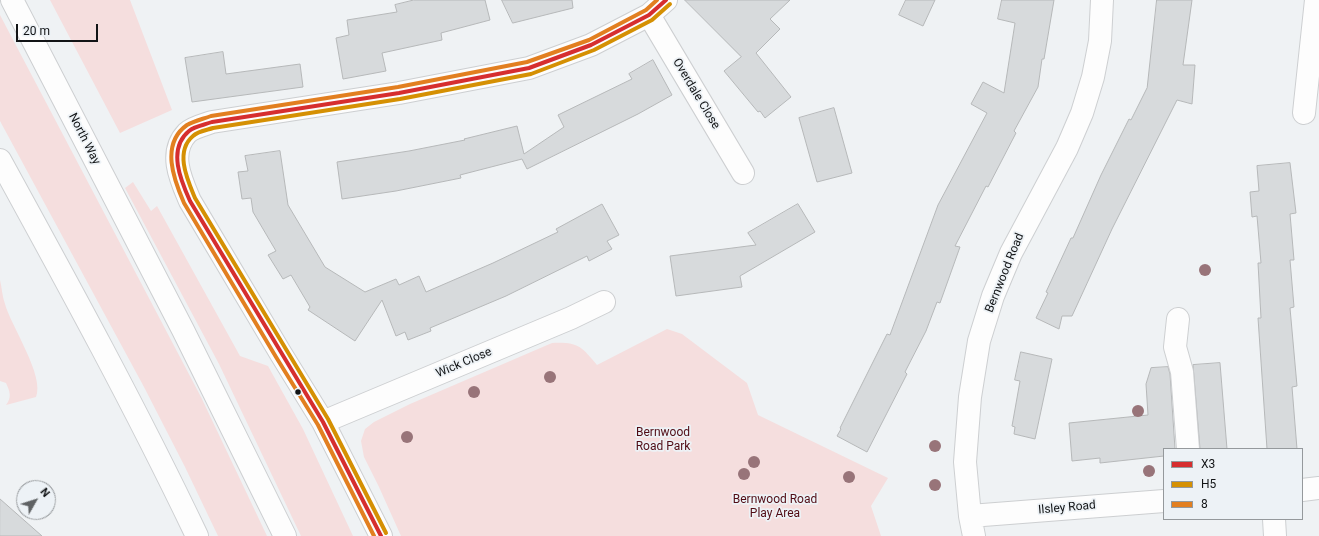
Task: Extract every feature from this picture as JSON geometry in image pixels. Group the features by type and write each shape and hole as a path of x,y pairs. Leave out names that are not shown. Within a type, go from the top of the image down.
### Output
{"main road":[{"name":"North Way","path":"12,0 183,330 285,536"},
{"path":"381,536 323,422 190,201 181,179 176,160 179,145 187,133 197,127 212,122 399,93 529,68 591,45 649,15 666,0"},
{"name":"Bernwood Road","path":"972,526 965,462 970,397 979,341 994,296 1011,253 1067,148 1082,112 1093,77 1098,48 1102,0"},
{"path":"1304,112 1316,0"},
{"name":"Overdale Close","path":"649,15 743,173"},
{"path":"0,160 114,369 162,461 197,536"},
{"name":"Wick Close","path":"323,422 571,318 604,302"},
{"path":"1178,319 1175,347 1182,372 1188,448"},
{"path":"1303,490 1319,488"},
{"name":"Ilsley Road","path":"972,526 1163,501"},
{"path":"1274,520 1276,536"}],"green space":[{"path":"50,0 130,0 172,110 120,133"},
{"path":"0,15 201,397 267,536 218,536 144,387 0,121"},
{"path":"133,182 151,211 157,206 240,356 268,366 303,429 353,536 301,536 219,364 125,188"},
{"path":"0,280 3,298 8,313 32,364 36,377 37,388 36,397 6,405 10,397 9,392 6,383 0,381"},
{"name":"Bernwood Road Park","path":"667,329 682,334 747,383 758,415 888,478 871,506 881,536 401,536 364,457 361,441 365,429 374,422 410,404 552,343 568,343 578,346 587,353 597,365"}],"building":[{"path":"414,0 485,0 490,20 441,33 442,40 382,53 386,71 343,79 336,38 349,35 347,20 397,12 395,5"},
{"path":"502,0 572,0 573,8 513,23"},
{"path":"685,0 790,0 770,19 780,29 756,53 791,97 765,118 760,111 758,112 724,71 741,57"},
{"path":"906,0 935,0 923,26 899,15"},
{"path":"1002,0 1054,0 1038,87 1014,131 1016,133 988,187 986,186 955,246 960,247 940,303 937,302 926,331 905,372 907,374 867,452 837,436 887,334 890,335 938,205 987,113 971,104 983,82 1004,93 1015,23 998,19"},
{"path":"1157,0 1192,0 1183,65 1195,65 1192,104 1177,100 1112,229 1072,316 1062,316 1059,329 1036,318 1048,293 1046,292 1071,238 1073,238 1101,175 1129,119 1131,120 1147,88"},
{"path":"223,52 226,74 300,64 303,87 192,102 185,58"},
{"path":"653,60 672,95 638,114 527,169 522,159 460,175 461,178 396,191 342,199 337,162 409,151 465,140 464,139 517,126 524,154 564,127 558,115 632,79 629,74"},
{"path":"834,108 852,173 817,182 799,118"},
{"path":"280,151 288,205 325,267 365,292 396,279 399,285 419,276 426,292 493,263 558,232 556,229 602,204 619,235 607,241 612,249 589,261 587,256 506,296 430,328 431,331 408,340 405,332 396,336 382,300 355,341 308,310 310,307 291,275 283,279 268,255 276,251 253,212 251,198 242,199 238,172 248,171 245,156"},
{"path":"1290,163 1296,213 1290,214 1294,260 1290,260 1294,307 1290,308 1297,386 1292,387 1297,448 1267,448 1258,318 1261,318 1258,263 1261,263 1257,216 1252,217 1250,192 1259,191 1257,166"},
{"path":"798,204 815,232 740,276 742,287 676,296 670,256 756,245 748,233"},
{"path":"1021,352 1052,359 1035,439 1014,434 1015,427 1012,426 1020,381 1015,380"},
{"path":"1220,363 1227,448 1200,448 1193,365"},
{"path":"1168,367 1170,374 1175,448 1163,448 1163,456 1100,463 1100,458 1072,461 1069,423 1148,415 1146,384 1151,368"},
{"path":"0,499 16,513 16,520 24,520 42,536 0,536"}],"transit line":[{"name":"8","path":"374,536 318,425 184,203 173,173 172,152 174,142 179,133 187,125 211,116 398,87 527,62 589,40 646,10 657,0"},
{"name":"X3","path":"381,536 323,422 190,201 183,184 178,165 177,156 182,138 191,129 212,122 399,93 529,68 591,45 649,15 666,0"},
{"name":"H5","path":"386,533 328,419 195,198 184,167 183,158 187,143 197,133 213,128 400,99 531,74 594,50 652,20 670,4"}],"park label":[{"name":"Bernwood Road Play Area","path":"775,507"}]}
